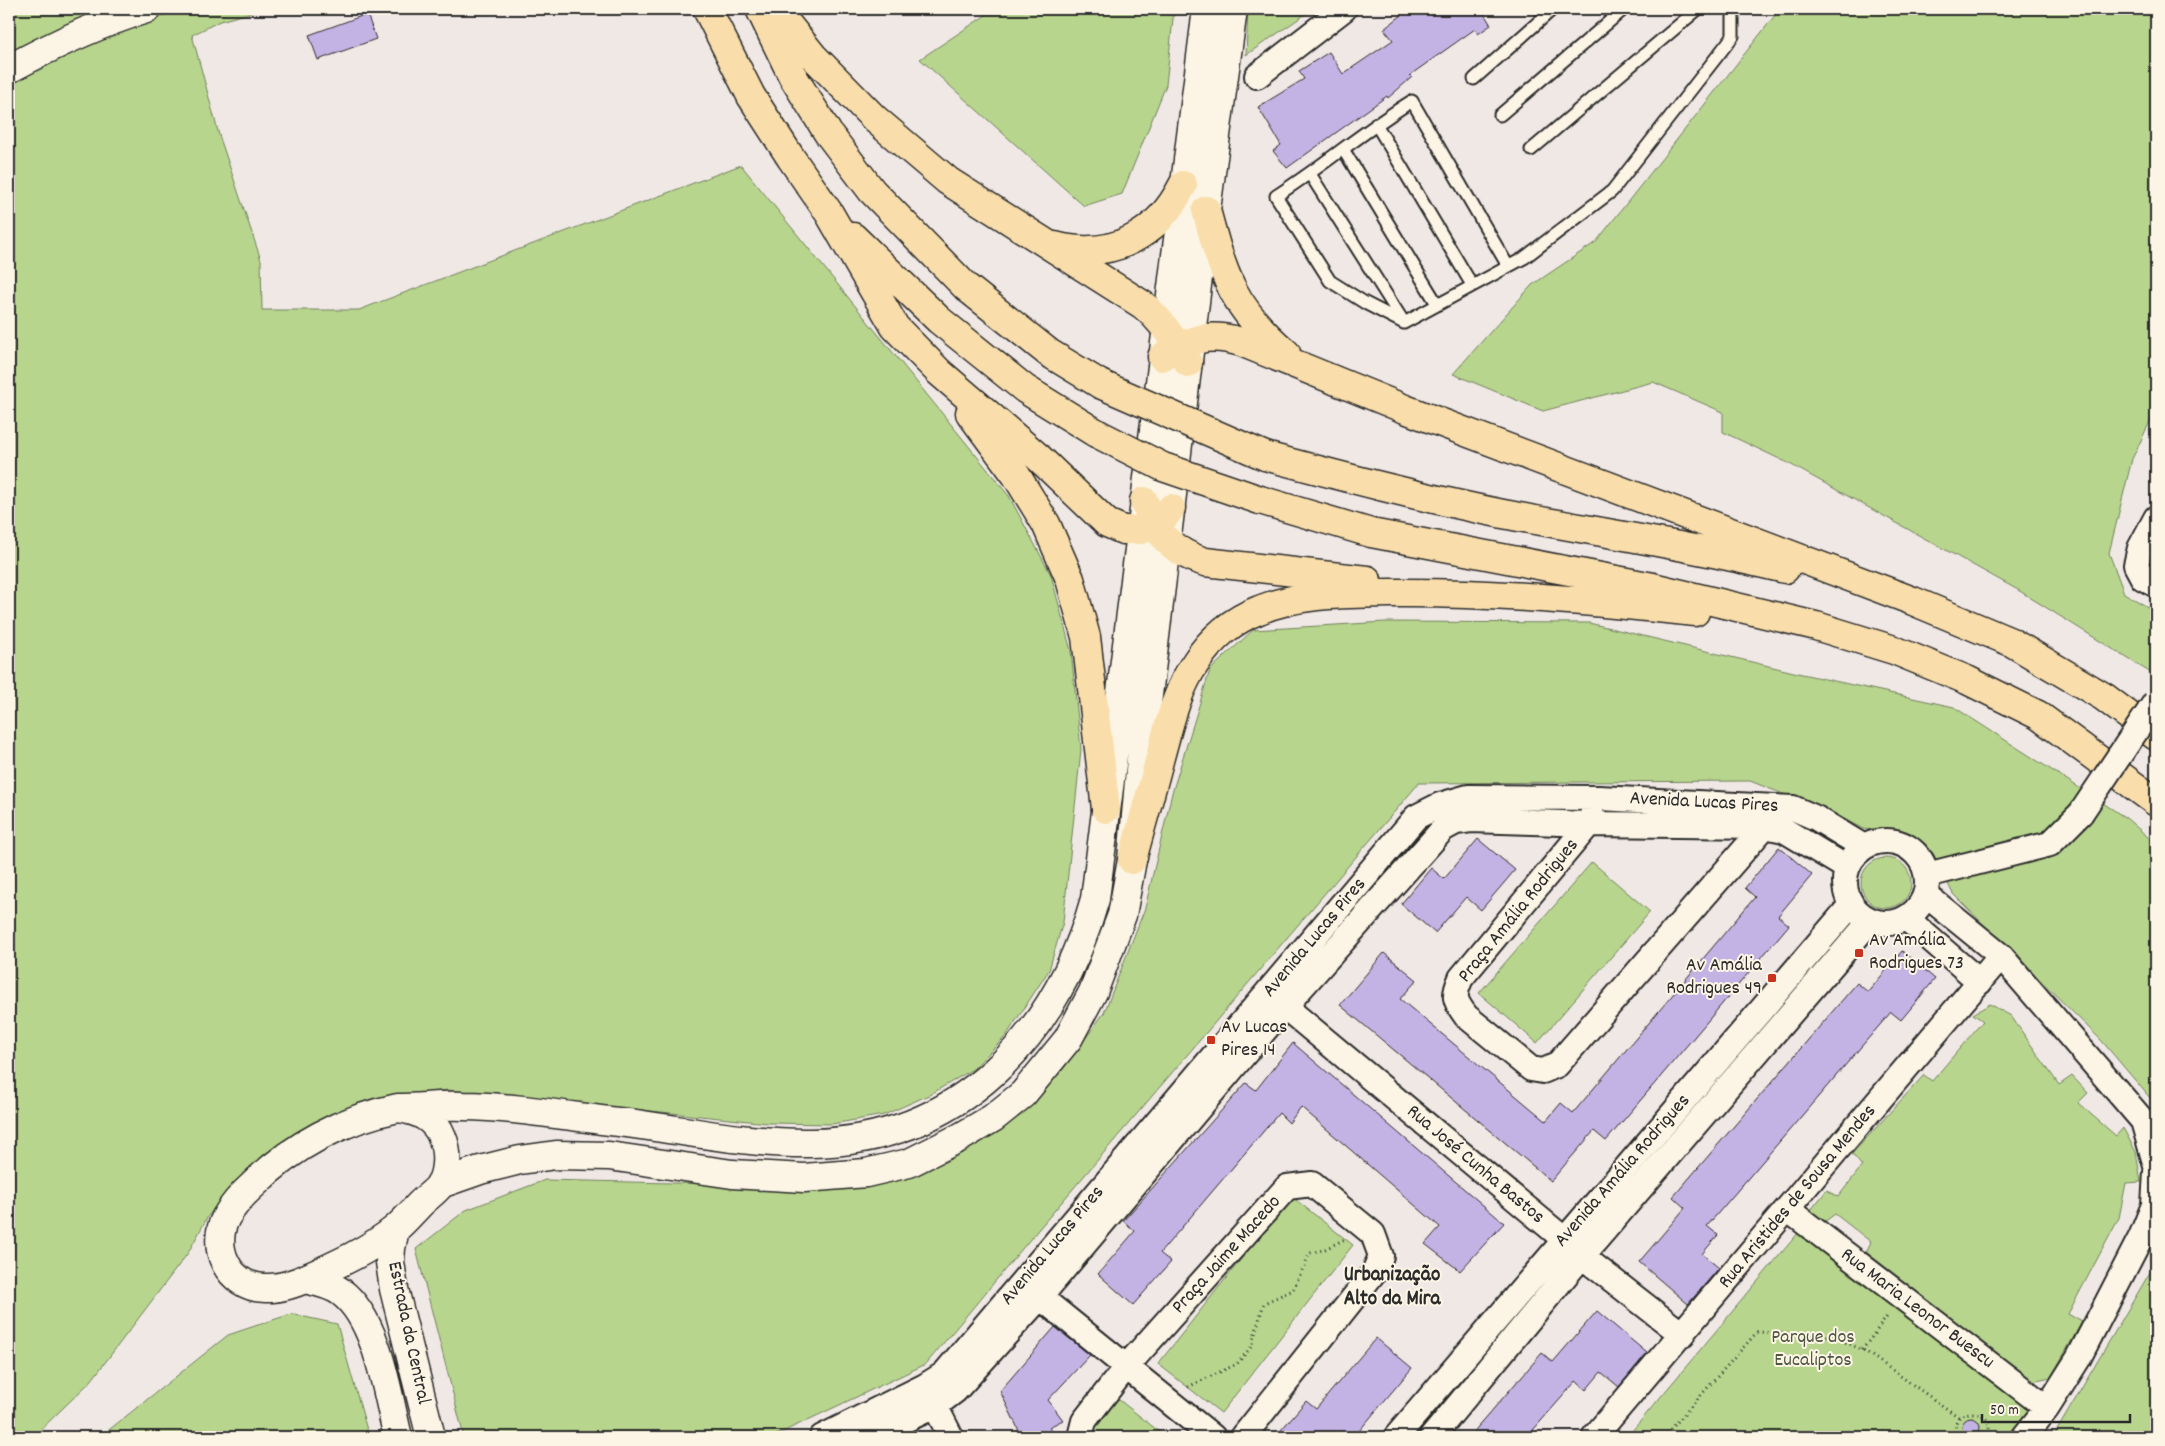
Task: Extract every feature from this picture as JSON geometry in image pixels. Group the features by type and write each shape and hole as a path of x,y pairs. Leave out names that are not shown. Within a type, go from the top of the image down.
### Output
{"highway":[{"path":"707,9 751,96 790,158 829,213 895,327 939,372 1038,457 1107,523 1123,530 1156,521 1180,552 1206,562 1365,580 1447,592"},
{"path":"760,9 792,75 828,132 872,191 966,288 1050,353 1100,384 1265,456 1385,488 1502,514 1717,552 1913,601"},
{"path":"775,9 813,56 875,119 948,181 1050,244 1143,305 1155,315 1177,347 1206,337 1230,339 1404,409 1913,601 2010,642 2104,697 2156,736"},
{"path":"1050,244 1076,250 1103,249 1137,238 1165,215 1184,184"},
{"path":"1206,210 1220,262 1237,300 1251,320 1272,341 1292,357 1319,374"},
{"path":"829,213 939,320 1025,389 1096,433 1162,467 1260,500 1371,533 1653,587 1816,626 1894,650 1967,680 2038,715 2156,802"},
{"path":"939,372 1016,475 1046,524 1070,579 1086,636 1106,809"},
{"path":"1132,860 1174,708 1187,677 1196,662 1221,633 1238,620 1258,610 1301,598 1342,594 1447,592 1573,599 1816,626"}],"main road":[{"path":"9,70 52,46 113,19 146,9"},
{"path":"398,1108 420,1113 435,1124 441,1132 447,1153 446,1167 440,1184 395,1229 337,1265 304,1279 265,1288 250,1286 234,1276 222,1258 219,1247 221,1228 237,1202 266,1171 290,1153 319,1136 354,1120 398,1108 465,1106 628,1124 736,1140 812,1143 866,1137 910,1123 949,1106 979,1085 1011,1056 1040,1020 1062,984 1085,934 1095,899 1106,809 1156,521 1177,347 1184,184 1207,9"},
{"path":"1177,347 1206,210 1232,9"},
{"path":"440,1184 504,1164 556,1155 609,1156 732,1174 804,1178 866,1173 909,1163 959,1138 1001,1112 1023,1094 1068,1038 1093,992 1122,915 1132,860 1143,736 1156,521"},
{"name":"Estrada da Central","path":"395,1229 390,1262 394,1289 431,1437"},
{"name":"Estrada da Central","path":"304,1279 328,1285 340,1291 353,1302 366,1322 375,1345 398,1437"}],"street":[{"path":"1257,76 1344,9"},
{"path":"2156,518 2140,548 2136,565 2143,578 2156,585"},
{"path":"1927,885 2050,844 2081,813 2156,702"},
{"name":"Avenida Lucas Pires","path":"822,1437 930,1396 955,1391 1040,1297 1277,1000 1416,817 1440,805 1468,797 1599,798 1793,808 1816,818 1864,847"},
{"name":"Praça Amália Rodrigues","path":"1599,798 1589,824 1461,978 1454,993 1458,1005 1466,1016 1531,1069 1543,1071 1558,1065 1765,826"},
{"name":"Avenida Lucas Pires","path":"870,1437 930,1396 944,1374 1024,1280 1277,1000 1443,829 1456,822 1471,820 1589,824 1765,826 1784,830 1847,868"},
{"path":"1927,885 1920,906 1906,918 1888,923 1865,918 1851,905 1845,890 1847,868 1854,856 1864,847 1876,842 1890,840 1903,844 1918,857 1927,885 2001,956 2143,1121 2156,1166"},
{"name":"Avenida Amália Rodrigues","path":"1396,1437 1851,905"},
{"path":"1906,918 1980,982"},
{"name":"Avenida Amália Rodrigues","path":"1432,1437 1871,920"},
{"name":"Rua Aristides de Sousa Mendes","path":"1594,1437 1683,1335 2001,956"},
{"name":"Rua José Cunha Bastos","path":"1277,1000 1583,1257 1683,1335"},
{"path":"2024,1437 2047,1408 2078,1360 2141,1237 2154,1205 2156,1172"},
{"name":"Praça Jaime Macedo","path":"1080,1437 1084,1421 1126,1367 1287,1187 1312,1184 1372,1234 1381,1256 1374,1272 1243,1437"},
{"name":"Rua Maria Leonor Buescu","path":"1787,1209 2047,1408"},
{"path":"1024,1280 1040,1297 1213,1437"},
{"path":"930,1396 951,1437"}],"lane":[{"path":"1474,79 1553,9"},
{"path":"1500,115 1624,9"},
{"path":"1531,150 1698,9"},
{"path":"1404,323 1524,258 1612,191 1733,36 1734,9"},
{"path":"1404,323 1365,304 1330,281 1276,196 1310,174 1376,124 1412,101 1508,266"},
{"path":"1376,124 1472,286"},
{"path":"1343,149 1437,304"},
{"path":"1310,174 1404,323"}],"path":[{"path":"1188,1387 1237,1364 1251,1347 1264,1303 1293,1290 1310,1253 1323,1250 1345,1239 1360,1223"},
{"path":"1862,1350 1901,1296"},
{"path":"1664,1437 1757,1332 1832,1336 1862,1350 1960,1418"},
{"path":"1957,1437 1956,1430 1960,1418 1971,1412 1983,1416 1989,1428 1986,1437"}],"green space":[{"path":"9,9 107,9 74,20 9,57"},
{"path":"183,9 264,9 220,21 192,35 219,135 261,260 262,310 359,310 741,165 1009,496 1051,575 1071,651 1081,749 1063,922 1049,970 1006,1036 973,1069 931,1094 884,1115 832,1124 768,1123 448,1090 379,1098 314,1123 271,1152 232,1187 208,1216 188,1253 91,1381 33,1437 9,1437 9,83 72,50"},
{"path":"995,9 1174,9 1166,85 1122,194 1084,206 920,59"},
{"path":"1248,9 1313,9 1246,55"},
{"path":"1780,9 2156,9 2156,409 2132,459 2109,553 2124,593 2156,612 2156,663 2151,673 2018,590 1788,463 1723,432 1723,412 1653,382 1543,411 1453,374 1532,285 1596,242"},
{"path":"1385,622 1589,623 1802,674 1954,707 2126,818 2156,844 2156,1105 2101,1040 1953,894 1933,853 1911,833 1863,829 1837,815 1750,781 1419,783 926,1364 772,1437 464,1437 416,1249 466,1210 545,1180 798,1186 1007,1124 1061,1072 1104,1013 1145,908 1172,793 1210,670 1253,630"},
{"path":"1886,858 1895,860 1906,869 1911,883 1909,892 1900,903 1886,908 1877,906 1866,897 1861,883 1863,874 1872,863"},
{"path":"1592,862 1650,912 1537,1043 1479,993"},
{"path":"1990,1004 2011,1016 2059,1085 2072,1076 2088,1093 2078,1103 2116,1136 2123,1128 2136,1152 2141,1182 2126,1183 2119,1218 2068,1314 2082,1322 2051,1377 2032,1381 1866,1252 1871,1242 1835,1214 1823,1223 1810,1211 1827,1190 1838,1197 1862,1166 1852,1154 1924,1075 1932,1081 1983,1021 1973,1014"},
{"path":"1291,1196 1353,1245 1221,1413 1158,1364"},
{"name":"Parque dos Eucaliptos","path":"1799,1232 2035,1410 2012,1437 1627,1437"},
{"path":"2156,1262 2156,1437 2053,1437"},
{"path":"291,1314 337,1324 369,1437 100,1437 228,1335"},
{"path":"1118,1399 1166,1437 1094,1437 1096,1422"}],"building":[{"path":"1398,9 1481,9 1491,25 1478,34 1475,29 1410,75 1412,77 1388,98 1387,96 1287,168 1273,151 1281,145 1258,107 1304,79 1299,71 1329,52 1343,74 1393,40 1384,29 1402,15"},
{"path":"367,14 376,39 318,60 309,35"},
{"path":"1478,839 1515,870 1481,910 1466,897 1435,933 1401,904 1431,868 1444,879"},
{"path":"1779,847 1812,875 1778,916 1789,925 1606,1141 1594,1131 1551,1181 1340,1005 1384,953 1417,980 1400,999 1546,1121 1561,1103 1573,1113 1755,897 1745,888"},
{"path":"1902,951 1935,979 1901,1020 1891,1012 1707,1226 1718,1235 1702,1254 1719,1268 1688,1304 1639,1262 1685,1208 1673,1197 1857,983 1868,992"},
{"path":"1293,1043 1504,1223 1460,1271 1425,1244 1440,1227 1301,1107 1289,1123 1279,1113 1160,1253 1171,1262 1133,1305 1098,1274 1135,1231 1123,1221 1246,1083 1256,1090"},
{"path":"1597,1311 1647,1353 1619,1387 1601,1372 1586,1390 1576,1381 1527,1437 1469,1437 1542,1353 1553,1362"},
{"path":"1055,1327 1090,1355 1048,1400 1063,1420 1049,1427 1054,1437 1022,1437 1000,1391"},
{"path":"1376,1338 1412,1368 1354,1437 1350,1437 1342,1431 1336,1437 1275,1437 1306,1401 1316,1409"},
{"path":"1971,1418 1977,1421 1980,1427 1977,1433 1971,1436 1965,1433 1962,1427 1965,1421"}],"place":[{"name":"Av Amália Rodrigues 73","path":"1859,953"},
{"name":"Av Amália Rodrigues 49","path":"1772,978"},
{"name":"Av Lucas Pires 14","path":"1211,1040"}],"district":[{"name":"Urbanização Alto da Mira","path":"1392,1288"}]}
